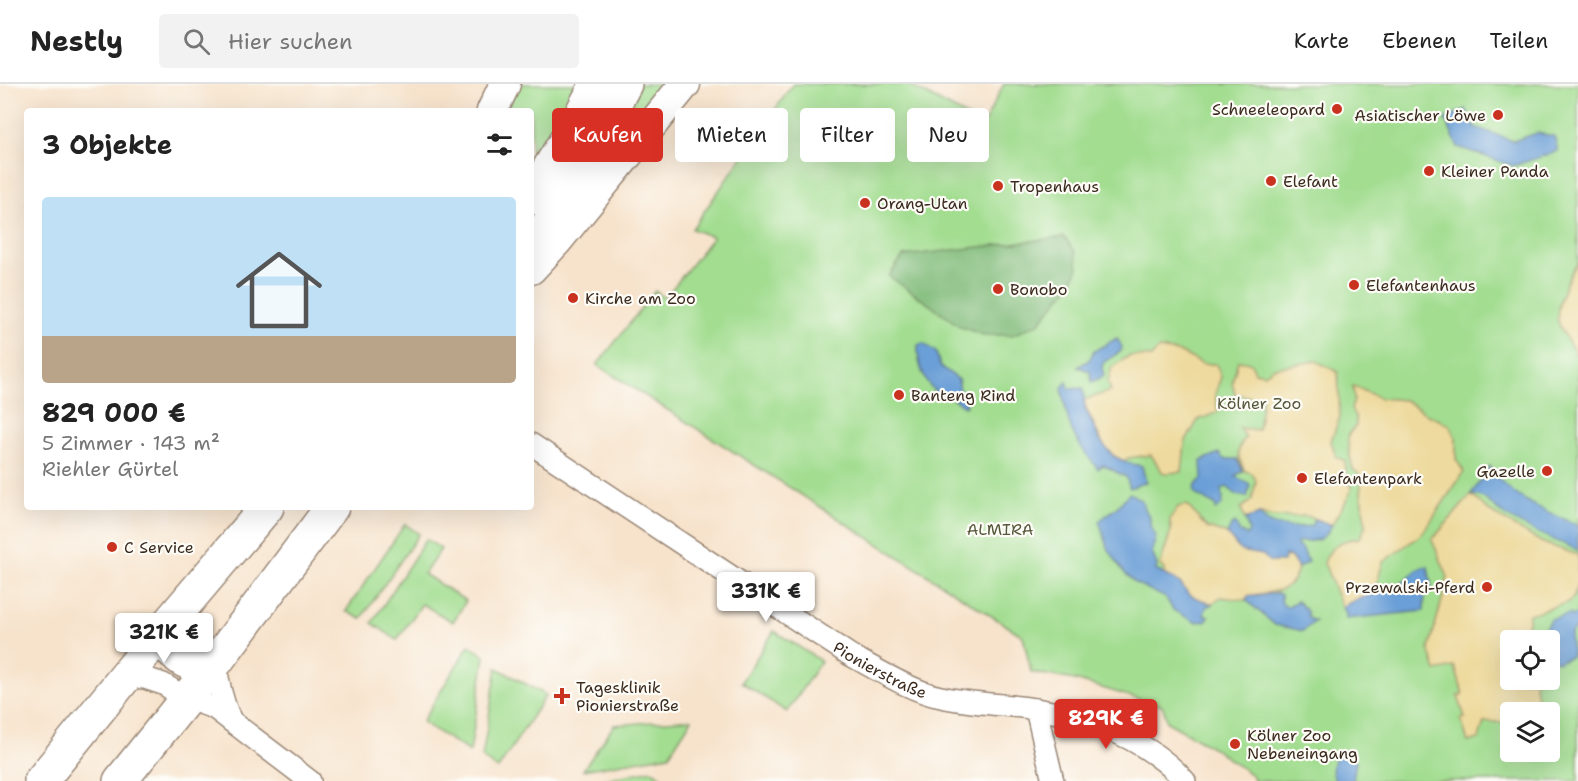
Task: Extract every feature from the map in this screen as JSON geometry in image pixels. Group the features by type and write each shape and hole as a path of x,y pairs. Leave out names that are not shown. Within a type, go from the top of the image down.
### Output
{"main road":[{"path":"493,108 505,84"},
{"path":"534,193 576,124 597,84"},
{"path":"534,245 556,213 625,84"},
{"path":"534,266 685,84"},
{"path":"40,781 264,510"},
{"path":"120,781 216,662 330,510"},
{"path":"168,624 165,646 180,661 197,667 216,662"}],"street":[{"name":"Pionierstraße","path":"534,446 850,655 883,674 939,697 1036,709 1094,723 1152,752 1185,781"},
{"path":"216,662 221,701 232,722"},
{"path":"126,677 145,678 164,684 186,698 214,708 310,781"},
{"path":"1036,709 1053,781"}],"green space":[{"path":"519,84 583,84 570,108 552,108 552,141 534,174 534,108 507,108"},
{"path":"640,84 676,84 654,108 626,108"},
{"name":"Kölner Zoo","path":"793,84 907,84 951,108 907,108 907,162 989,162 989,113 1004,84 1578,84 1578,781 1254,781 1253,776 1210,746 1167,722 1163,706 1075,680 1031,672 1023,636 597,365 655,291 665,298 713,237 692,229 739,162 788,162 788,108 776,108"},
{"path":"595,162 605,162 580,189"},
{"path":"1064,237 1075,251 1078,268 1071,284 1038,324 1012,335 984,335 961,327 889,276 903,256"},
{"path":"405,524 419,534 361,619 346,611"},
{"path":"426,539 441,549 424,574 466,601 453,622 422,604 397,640 372,623"},
{"path":"774,631 821,661 787,712 741,682"},
{"path":"469,645 485,656 470,752 422,722"},
{"path":"497,668 546,695 498,769 482,758"},
{"path":"692,719 669,755 583,770 614,725"},
{"path":"651,770 668,781 598,781"}],"sand":[{"path":"1578,263 1578,358 1559,324 1558,310 1562,292"},
{"path":"1159,349 1179,352 1203,364 1216,364 1221,377 1215,394 1218,412 1198,420 1185,442 1182,472 1163,473 1151,455 1128,458 1124,461 1117,458 1101,440 1084,400 1111,391 1108,382 1112,367 1129,356 1151,357"},
{"path":"1238,361 1251,363 1255,372 1265,374 1273,368 1316,361 1338,372 1340,417 1331,441 1336,457 1345,461 1347,479 1352,487 1332,525 1307,516 1273,517 1260,514 1245,519 1241,508 1252,500 1256,481 1252,473 1245,471 1239,457 1240,446 1246,437 1239,428 1258,430 1263,399 1235,394 1232,382"},
{"path":"1353,386 1380,398 1405,400 1428,415 1450,425 1456,439 1456,459 1464,472 1422,534 1383,562 1374,593 1342,607 1324,563 1333,547 1347,540 1360,538 1366,525 1360,475 1353,469 1348,446 1349,434 1356,426 1356,418 1351,409 1354,401"},
{"path":"1471,495 1492,513 1543,543 1578,555 1578,582 1574,597 1566,603 1529,614 1528,630 1500,630 1500,690 1536,690 1538,702 1500,702 1500,722 1484,722 1479,739 1468,742 1461,719 1465,718 1458,696 1463,694 1455,667 1436,671 1429,649 1448,577 1432,540"},
{"path":"1187,505 1207,528 1227,534 1241,551 1291,557 1298,568 1291,583 1279,590 1248,596 1246,600 1220,597 1212,604 1189,595 1180,583 1163,574 1165,569 1160,565 1171,531 1170,519 1178,507"}],"water":[{"path":"1466,109 1475,127 1513,141 1537,133 1554,136 1558,151 1513,166 1458,147 1445,119"},
{"path":"1117,338 1122,347 1121,351 1103,363 1104,376 1091,382 1090,371 1078,367 1089,360 1094,351"},
{"path":"923,343 936,352 940,366 958,379 967,406 941,395 930,386 919,359 918,345"},
{"path":"1067,381 1069,389 1083,388 1085,408 1098,438 1113,456 1142,466 1146,482 1130,488 1126,477 1103,465 1098,469 1089,458 1072,432 1066,412 1062,388"},
{"path":"1219,453 1223,459 1237,459 1243,471 1235,476 1250,485 1247,497 1237,495 1227,487 1221,489 1222,505 1216,509 1215,505 1195,494 1194,489 1202,479 1201,461"},
{"path":"1490,466 1497,477 1517,495 1541,509 1578,525 1578,550 1511,519 1484,498 1471,495"},
{"path":"1130,493 1142,501 1150,517 1150,526 1156,536 1152,552 1157,565 1156,570 1180,583 1189,595 1212,604 1206,607 1204,615 1209,616 1206,621 1195,622 1173,610 1166,598 1135,583 1122,570 1109,550 1099,521"},
{"path":"1260,514 1269,523 1281,526 1308,526 1312,525 1314,519 1332,525 1322,538 1298,542 1297,545 1303,550 1308,562 1298,568 1291,557 1285,555 1284,562 1270,562 1263,555 1241,551 1227,534 1235,523 1240,532 1247,535 1249,531 1245,519"},
{"path":"1423,567 1428,567 1432,589 1425,591 1424,611 1346,619 1346,613 1342,607 1379,592 1386,586 1400,584"},
{"path":"1277,593 1281,595 1284,605 1287,607 1297,601 1307,611 1308,618 1315,621 1303,631 1275,625 1246,600 1248,596"},
{"path":"1578,614 1578,626 1570,634 1572,656 1560,661 1560,630 1544,630 1550,619"},
{"path":"1341,753 1348,753 1356,761 1353,781 1336,781 1334,777 1332,766"}],"place":[{"name":"Schneeleopard","path":"1337,109"},
{"name":"Asiatischer Löwe","path":"1498,115"},
{"name":"Kleiner Panda","path":"1429,171"},
{"name":"Elefant","path":"1271,181"},
{"name":"Tropenhaus","path":"998,186"},
{"name":"Orang-Utan","path":"865,203"},
{"name":"Elefantenhaus","path":"1354,285"},
{"name":"Bonobo","path":"998,289"},
{"name":"Kirche am Zoo","path":"573,298"},
{"name":"Banteng Rind","path":"899,395"},
{"name":"Gazelle","path":"1547,471"},
{"name":"Elefantenpark","path":"1302,478"},
{"name":"C Service","path":"112,547"},
{"name":"Przewalski-Pferd","path":"1487,587"},
{"name":"Tagesklinik Pionierstraße","path":"562,696"},
{"name":"Kölner Zoo Nebeneingang","path":"1235,744"}],"park label":[{"name":"ALMIRA","path":"1000,529"}]}
